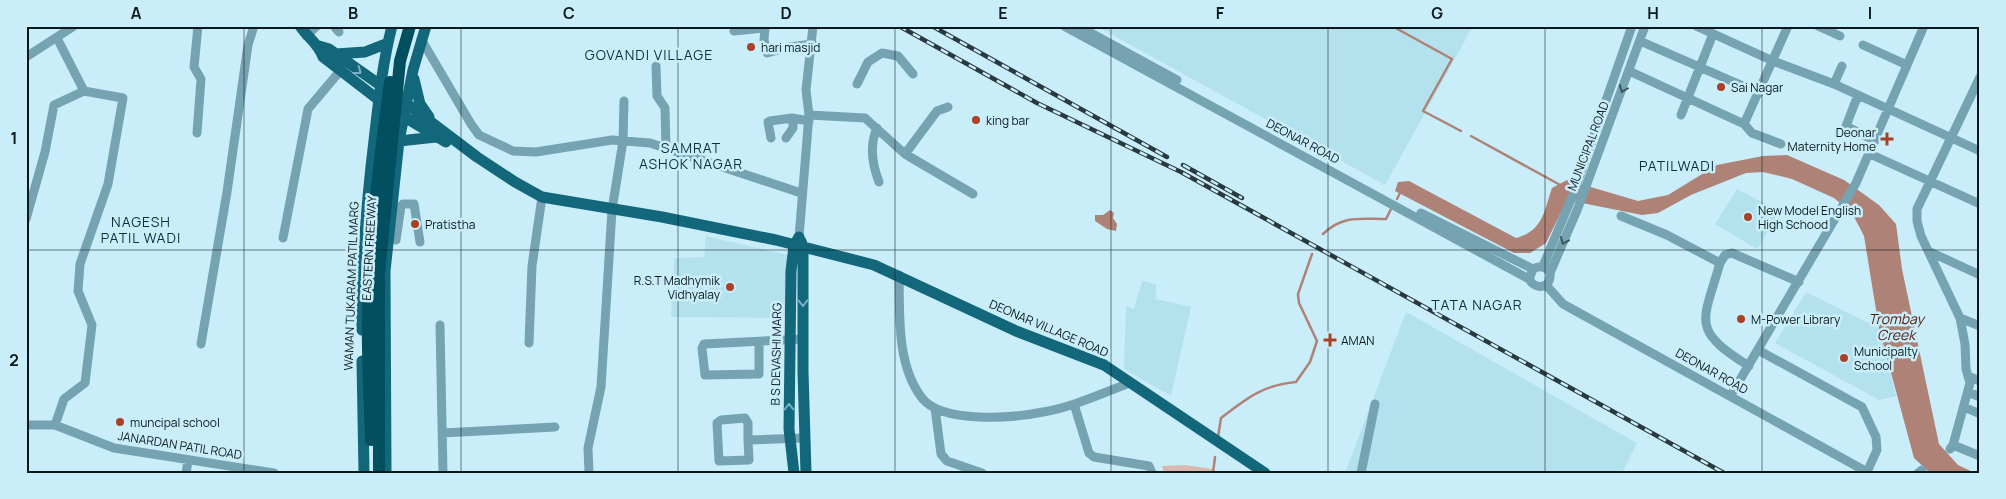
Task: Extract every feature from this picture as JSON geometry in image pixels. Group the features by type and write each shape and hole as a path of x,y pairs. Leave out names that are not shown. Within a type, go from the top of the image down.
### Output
{"highway":[{"name":"EASTERN FREEWAY","path":"371,473 368,316 373,216 392,63 402,26"},
{"name":"EASTERN FREEWAY","path":"380,473 379,273 400,61 410,26"}],"main road":[{"name":"WAMAN TUKARAM PATIL MARG","path":"364,473 362,314 364,248 379,101 392,26"},
{"path":"386,473 385,271 395,217 399,141 413,70 426,26"},
{"path":"303,31 319,46 336,54 381,88 407,104 438,133"},
{"path":"336,54 365,52 388,43"},
{"path":"319,46 323,57 379,101 438,133"},
{"path":"413,70 420,104 438,133"},
{"path":"399,141 438,133"},
{"name":"DEONAR VILLAGE ROAD","path":"438,133 542,197 662,217 799,244 854,258 899,275 1016,330 1104,365 1265,473"},
{"name":"B S DEVASHI MARG","path":"794,473 790,438 790,340 799,244"},
{"name":"B S DEVASHI MARG","path":"797,271 803,339 806,473"}],"street":[{"path":"26,57 74,26"},
{"path":"197,133 201,79 194,67 198,26"},
{"path":"201,344 227,192 248,45 254,26"},
{"path":"303,31 317,26"},
{"name":"B S DEVASHI MARG","path":"799,244 801,193 809,118 806,90 813,44 813,26"},
{"name":"DEONAR ROAD","path":"1064,26 1116,50"},
{"name":"DEONAR ROAD","path":"1078,26 1116,50 1369,189 1507,261 1530,278"},
{"name":"MUNICIPAL ROAD","path":"1583,180 1632,26"},
{"name":"MUNICIPAL ROAD","path":"1550,273 1583,180 1629,71 1645,26"},
{"path":"1696,26 1773,61 1834,84 1980,151"},
{"path":"1744,124 1788,26"},
{"path":"1818,26 1840,36"},
{"path":"1731,395 1856,183 1924,26"},
{"path":"734,31 765,27 767,53 788,47 813,44"},
{"path":"1681,115 1713,34"},
{"path":"57,38 84,91"},
{"path":"421,39 479,135 513,151 536,152 612,140 650,143 801,193"},
{"path":"1640,41 1759,93"},
{"path":"1863,45 1908,65"},
{"path":"857,84 868,62 882,53 898,56 913,74"},
{"path":"656,66 657,96 664,108 666,148"},
{"path":"1834,84 1842,66"},
{"path":"283,238 308,109 340,71"},
{"path":"1629,71 1744,124 1752,132 1781,144"},
{"path":"1980,78 1928,182 1917,209 1917,221 1928,251 1960,318 1965,344 1966,369 1970,377 1968,392 1952,447 1980,456"},
{"path":"26,219 45,152 54,105 84,91 123,98 108,184 80,264 78,291 92,324 85,383 64,399 55,425"},
{"path":"1858,95 1846,126 1875,141"},
{"path":"590,473 588,443 601,387 612,210 622,141 624,101"},
{"path":"905,154 937,111 948,107"},
{"path":"792,118 793,125 788,135 808,134"},
{"path":"771,138 768,122 792,118 865,118 905,154 973,194"},
{"path":"877,128 872,141 872,154 879,182"},
{"path":"1870,154 1980,204"},
{"path":"529,343 532,266 542,197"},
{"path":"396,240 395,217 403,204 414,204 420,242"},
{"name":"MUNICIPAL ROAD","path":"1543,266 1573,207"},
{"path":"1621,216 1667,235 1720,263"},
{"path":"1928,251 1980,275"},
{"path":"1749,366 1719,346 1713,340 1705,323 1720,263 1725,255 1732,253 1798,282"},
{"name":"DEONAR ROAD","path":"1507,261 1533,269"},
{"path":"1942,279 1951,262"},
{"path":"1543,266 1550,273 1550,280 1546,285 1536,286 1530,278 1533,269 1543,266"},
{"path":"899,275 900,338 910,375 922,398 936,408 957,414 995,417 1043,412 1074,404 1130,383"},
{"name":"DEONAR ROAD","path":"1546,285 1563,304 1868,472"},
{"path":"1960,318 1980,326"},
{"path":"440,325 443,473"},
{"path":"759,342 759,374 706,375 702,348 704,344 803,339"},
{"path":"1758,350 1862,407 1876,437 1877,450 1868,472"},
{"path":"1970,377 1980,381"},
{"path":"1968,392 1980,397"},
{"path":"1074,404 1089,453 1094,457 1148,466 1152,473"},
{"path":"1361,473 1375,404"},
{"path":"1964,407 1980,414"},
{"path":"936,408 941,454 947,461 982,473"},
{"path":"745,418 748,423 748,440 749,460 719,461 718,421 745,418"},
{"name":"JANARDAN PATIL ROAD","path":"26,424 55,425 114,448 222,469 274,473"},
{"path":"442,433 556,427"},
{"path":"748,440 804,438"},
{"path":"186,473 188,461"}],"shaded area":[{"path":"1096,26 1473,26 1385,185"},
{"name":"New Model English High Schood","path":"1737,189 1780,211 1757,249 1715,224"},
{"name":"R.S.T Madhymik Vidhyalay","path":"706,236 788,255 785,318 671,317 674,258 704,257"},
{"path":"1142,281 1156,284 1156,299 1191,307 1171,396 1124,369 1126,306 1134,309"},
{"name":"Municipalty School","path":"1806,292 1879,328 1896,396 1879,400 1775,343"},
{"path":"1406,312 1637,443 1622,473 1345,473"},
{"path":"1185,465 1213,469 1213,473 1164,473 1162,466"}],"water":[{"name":"Trombay Creek","path":"1787,155 1844,180 1879,205 1896,224 1902,269 1939,444 1958,465 1975,473 1930,473 1914,458 1879,328 1864,236 1852,213 1834,198 1792,179 1763,172 1746,173 1691,195 1658,213 1642,215 1567,200 1546,243 1530,253 1514,253 1395,191 1398,182 1409,181 1516,238 1525,235 1537,225 1544,212 1552,188 1567,180 1638,201 1668,195 1717,165 1763,156"},
{"path":"1110,210 1114,213 1113,218 1117,224 1116,231 1107,229 1095,221 1095,215 1103,215"}],"waterway":[{"path":"1392,26 1452,59 1423,111 1461,131"},
{"path":"1471,136 1562,186"},
{"path":"1397,199 1401,191"},
{"path":"1323,234 1337,224 1352,219 1386,219 1391,209"},
{"path":"1218,437 1221,418 1239,404 1265,389 1296,382 1310,362 1317,341 1299,303 1298,294 1312,254"},
{"path":"1213,473 1215,457"}],"railway":[{"path":"899,26 1037,103 1181,172 1724,473"},
{"path":"932,26 1167,157"},
{"path":"1183,165 1242,198"}],"place":[{"name":"hari masjid","path":"751,47"},
{"name":"Sai Nagar","path":"1721,87"},
{"name":"king bar","path":"976,120"},
{"name":"Deonar Maternity Home","path":"1887,139"},
{"name":"New Model English High Schood","path":"1748,217"},
{"name":"Pratistha","path":"415,224"},
{"name":"R.S.T Madhymik Vidhyalay","path":"730,287"},
{"name":"M-Power Library","path":"1741,319"},
{"name":"AMAN","path":"1330,340"},
{"name":"Municipalty School","path":"1844,358"},
{"name":"muncipal school","path":"120,422"}],"district":[{"name":"GOVANDI VILLAGE","path":"649,54"},
{"name":"SAMRAT ASHOK NAGAR","path":"691,156"},
{"name":"PATILWADI","path":"1677,165"},
{"name":"NAGESH PATIL WADI","path":"141,230"},
{"name":"TATA NAGAR","path":"1477,304"}]}
